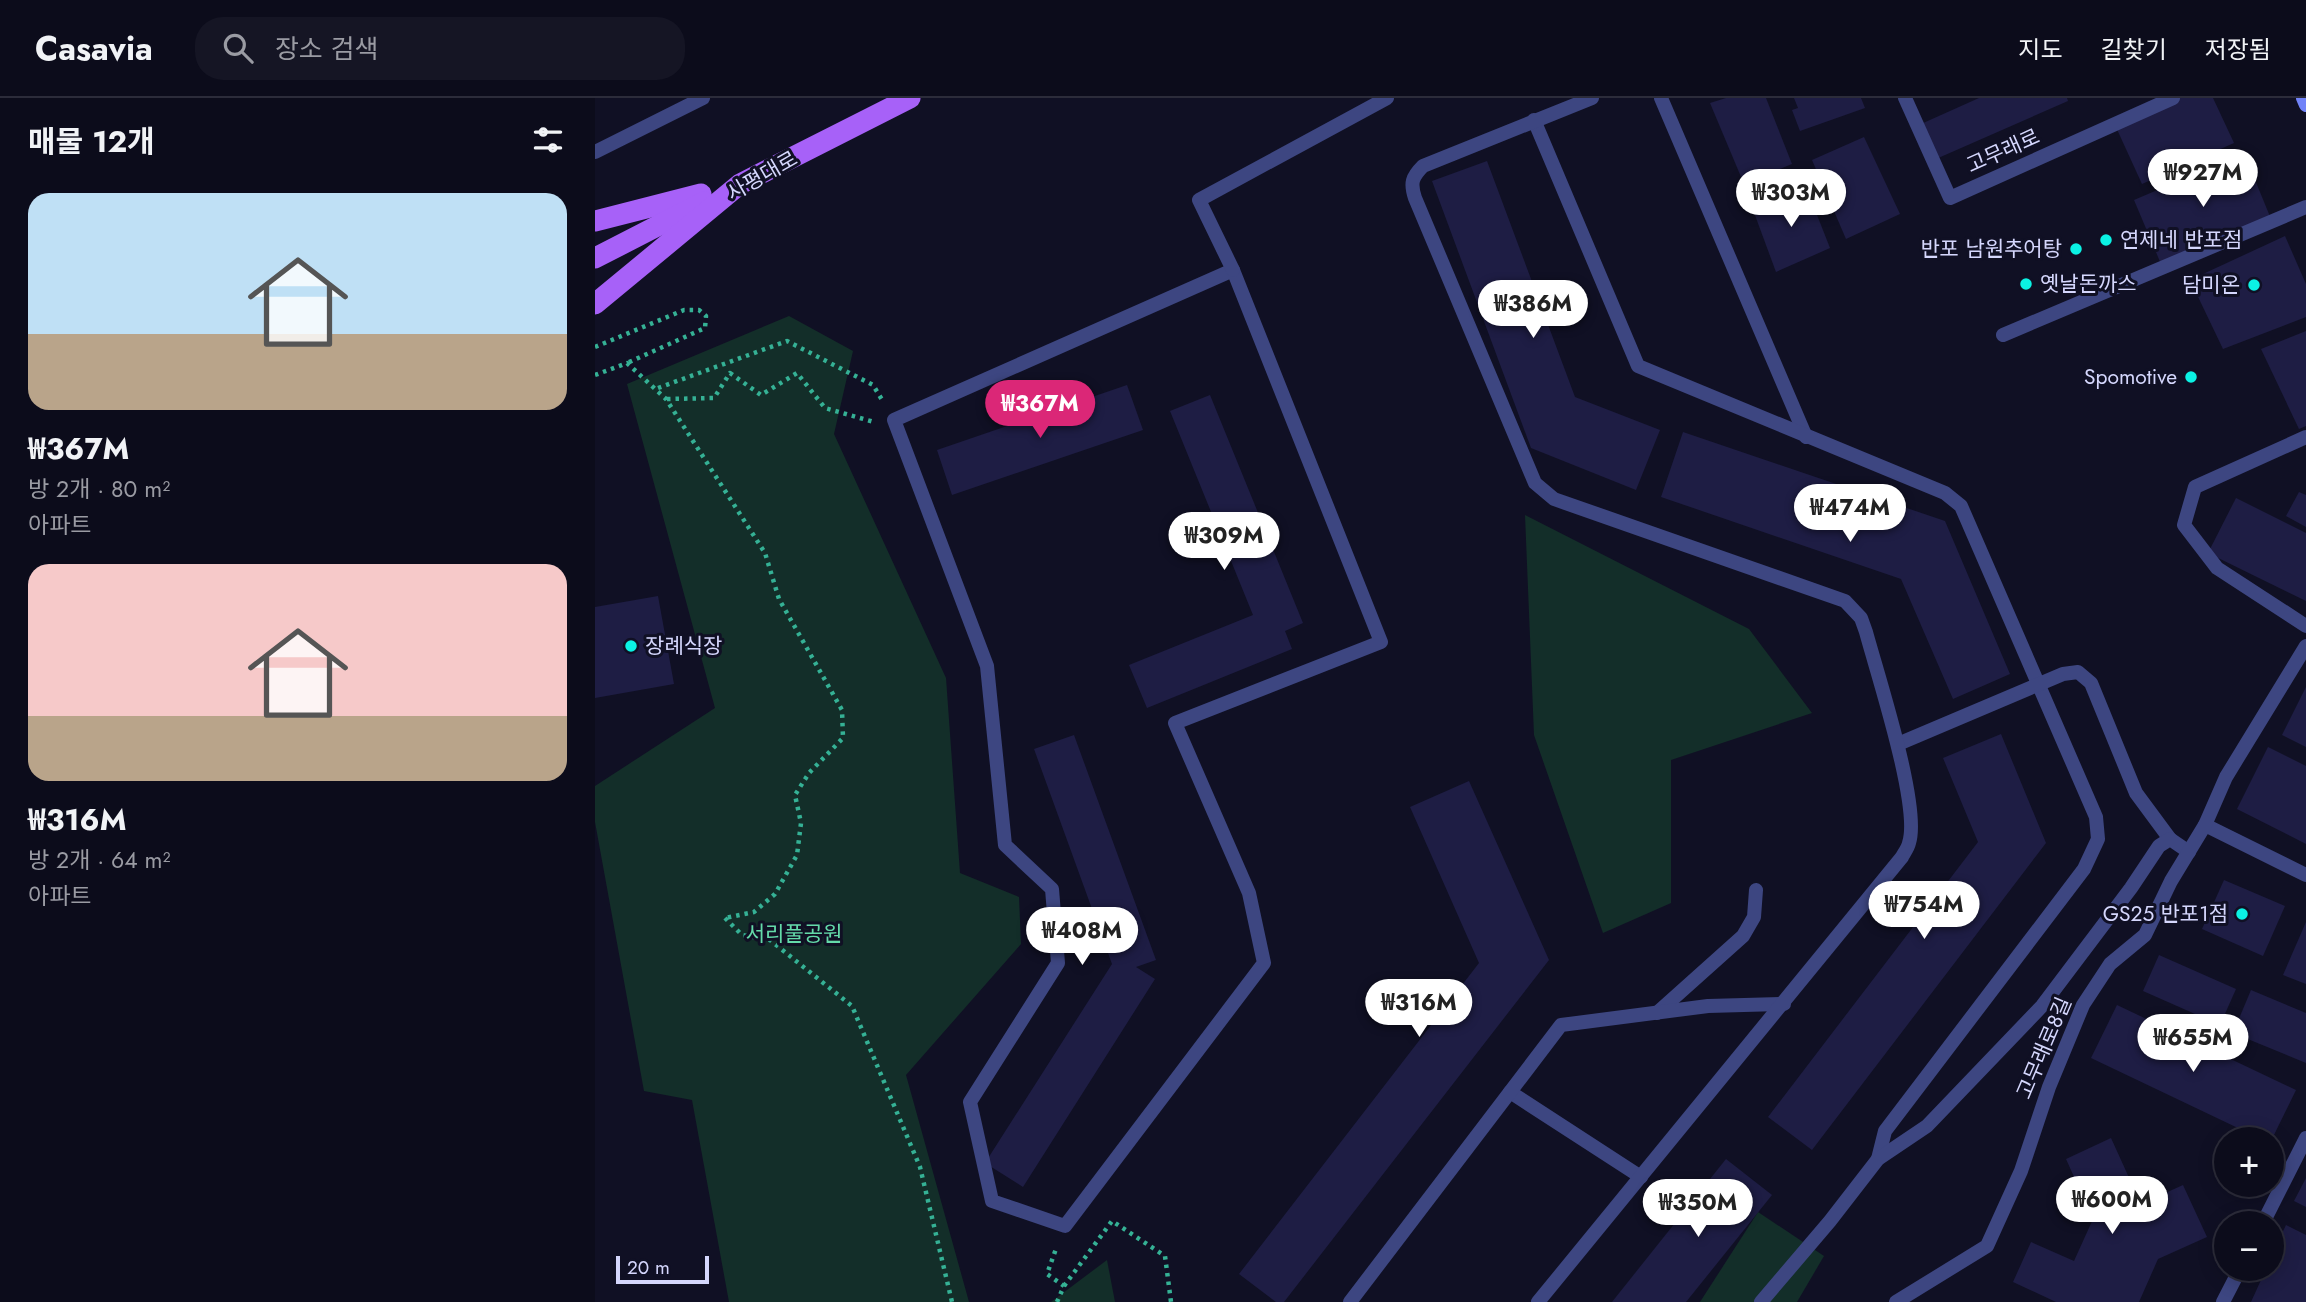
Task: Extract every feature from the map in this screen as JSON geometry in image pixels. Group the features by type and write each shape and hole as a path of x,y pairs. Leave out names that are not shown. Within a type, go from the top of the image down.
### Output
{"main road":[{"name":"사평대로","path":"595,304 740,184 911,98"},
{"path":"595,221 740,184"},
{"path":"595,258 740,184"}],"street":[{"path":"595,152 703,98"},
{"path":"1233,270 894,420 987,666 1005,845 1052,889 1058,963 970,1102 992,1201 1065,1226 1264,963 1249,893 1175,723 1381,642 1233,270 1199,200 1387,98"},
{"path":"1538,1302 1902,857 1910,842 1911,825 1898,744 1861,618 1845,601 1554,499 1535,483 1412,188 1413,176 1423,166 1592,98"},
{"path":"1661,98 1806,437"},
{"name":"고무래로","path":"1905,98 1950,198 2173,98"},
{"path":"2303,98 2306,105"},
{"path":"1534,120 1638,366 1649,373 1945,493 1961,506 2096,817 2098,839 2084,869 1885,1131 1878,1159"},
{"path":"2003,335 2306,207"},
{"path":"2306,437 2195,488 2184,525 2217,568 2306,626"},
{"name":"고무래로8길","path":"1896,1302 1987,1246 2021,1171 2049,1087 2083,1005 2110,964 2145,935 2205,825 2226,777 2306,646"},
{"path":"1898,744 2063,674 2078,671 2085,675 2136,793 2170,839 2189,852"},
{"path":"2205,825 2306,875"},
{"path":"1761,1302 1823,1230 1878,1159 1927,1126 2042,1006 2159,846 2170,839"},
{"path":"1656,1014 1743,936 1754,918 1756,890"},
{"path":"1350,1302 1561,1025 1708,1006 1784,1004"},
{"path":"1510,1092 1641,1177"},
{"path":"2269,1211 2306,1138"},
{"path":"2224,1302 2234,1281"}],"path":[{"path":"595,347 684,310 699,310 706,316 705,328 595,375"},
{"path":"658,388 787,341 873,385"},
{"path":"627,363 658,388 666,399 765,553 779,599 842,710 843,738 809,773 795,795 801,823 797,855 775,894 754,912 725,918 742,935 770,940 852,1006 920,1167 952,1302"},
{"path":"666,399 714,398 730,373 761,395 797,373 825,408 896,429"},
{"path":"1057,1302 1064,1286 1112,1221 1165,1256 1171,1302"},
{"path":"1064,1286 1047,1274 1065,1226"}],"green space":[{"name":"서리풀공원","path":"789,316 853,351 834,434 946,678 960,873 1019,897 1021,944 906,1075 969,1302 729,1302 692,1100 644,1091 595,822 595,786 715,708 627,384"},
{"path":"1525,515 1749,629 1812,713 1671,760 1671,903 1603,933 1534,735"},
{"path":"1758,1212 1824,1256 1797,1302 1700,1302"},
{"path":"1107,1260 1115,1302 1051,1302"}],"building":[{"path":"1726,98 1766,98 1792,164 1744,184 1710,103"},
{"path":"1794,98 1861,98 1865,108 1800,131 1792,110 1798,108"},
{"path":"1979,98 2067,98 2068,101 1936,159 1921,124"},
{"path":"2180,98 2213,98 2234,143 2142,184 2115,125"},
{"path":"1864,137 1900,214 1846,239 1812,160"},
{"path":"2244,153 2271,219 2161,264 2134,200"},
{"path":"1487,161 1575,397 1660,430 1636,490 1531,448 1432,181"},
{"path":"1806,187 1830,248 1776,272 1752,207"},
{"path":"2285,236 2306,284 2306,317 2223,349 2190,280"},
{"path":"2306,331 2306,426 2299,429 2261,349"},
{"path":"1127,385 1143,430 952,495 937,450"},
{"path":"1210,395 1303,623 1285,631 1292,649 1147,708 1129,665 1253,615 1170,411"},
{"path":"1683,432 1945,521 2010,674 1953,699 1901,579 1661,497"},
{"path":"2299,492 2306,495 2306,527 2286,516"},
{"path":"2236,498 2306,533 2306,601 2208,553"},
{"name":"장례식장","path":"658,596 674,684 595,698 595,607"},
{"path":"2306,687 2306,747 2282,735"},
{"path":"2001,734 2046,843 1812,1150 1768,1117 1978,842 1943,758"},
{"path":"1074,735 1156,960 1136,967 1155,979 1023,1187 985,1163 1112,964 1034,749"},
{"path":"2268,747 2306,766 2306,844 2237,809"},
{"path":"1469,781 1549,960 1284,1302 1276,1302 1239,1274 1479,963 1410,807"},
{"path":"2224,880 2285,906 2263,956 2202,929"},
{"path":"2306,922 2306,984 2283,975"},
{"path":"2159,955 2236,989 2220,1025 2143,991"},
{"path":"2251,990 2306,1013 2306,1063 2233,1033"},
{"path":"2117,1005 2296,1090 2278,1127 2236,1127 2091,1058"},
{"path":"2111,1138 2141,1204 2183,1185 2207,1237 2158,1259 2139,1302 2056,1302 2013,1282 2031,1242 2074,1261 2093,1219 2066,1159"},
{"path":"1726,1159 1772,1195 1686,1302 1612,1302"},
{"path":"2306,1178 2306,1207 2294,1201"},
{"path":"2286,1225 2306,1235 2306,1302 2251,1302 2261,1281 2284,1281"}],"place":[{"name":"연제네 반포점","path":"2106,240"},
{"name":"반포 남원추어탕","path":"2076,249"},
{"name":"옛날돈까스","path":"2026,284"},
{"name":"담미온","path":"2254,285"},
{"name":"Spomotive","path":"2191,377"},
{"name":"장례식장","path":"631,646"},
{"name":"GS25 반포1점","path":"2242,914"}]}
